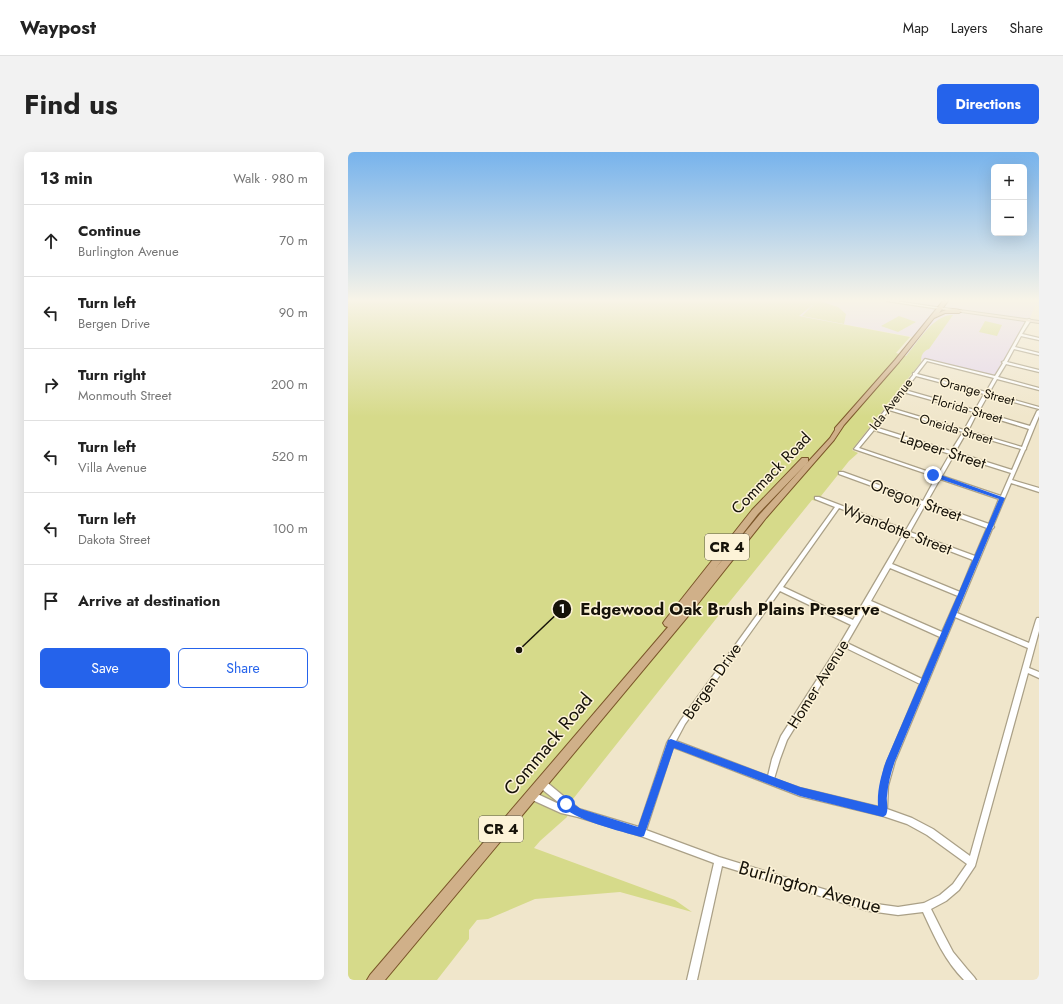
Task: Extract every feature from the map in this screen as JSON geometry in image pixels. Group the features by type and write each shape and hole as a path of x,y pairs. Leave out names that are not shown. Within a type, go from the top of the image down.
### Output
{"main road":[{"name":"Commack Road","path":"375,980 686,612 763,516 832,439 841,426 914,340"}],"street":[{"name":"Homer Avenue","path":"770,781 784,738 868,602 1018,340"},
{"path":"1013,348 1039,354"},
{"name":"Ida Avenue","path":"940,477 856,449 926,360 996,377"},
{"path":"1004,362 1039,371"},
{"name":"Orange Street","path":"914,374 1039,410"},
{"path":"996,377 1039,389"},
{"name":"Florida Street","path":"902,390 1032,428"},
{"name":"Oneida Street","path":"888,408 1024,449"},
{"path":"883,812 882,797 885,777 976,559 1024,449 1039,410"},
{"name":"Lapeer Street","path":"873,428 1013,472"},
{"name":"Oregon Street","path":"841,473 990,527"},
{"path":"940,477 1002,498"},
{"path":"1010,481 1039,490"},
{"name":"Wyandotte Street","path":"817,498 976,559"},
{"name":"Bergen Drive","path":"641,832 671,743 683,722 838,506"},
{"path":"889,565 961,595"},
{"path":"779,588 855,624"},
{"path":"868,602 944,636"},
{"path":"954,614 1032,647"},
{"name":"Burlington Avenue","path":"530,795 560,809 578,812 641,832 719,861 869,907 898,911 925,907 944,898 956,887 972,863 1039,620"},
{"path":"843,644 924,683"},
{"path":"1026,670 1039,675"},
{"path":"671,743 800,792 883,812 909,821 930,832 972,863"},
{"name":"Burlington Avenue","path":"541,782 578,812"},
{"path":"692,980 719,861"},
{"path":"925,907 947,951 960,970 971,980"}],"shaded area":[{"path":"911,340 1018,340 996,377 899,354"}],"green space":[{"path":"348,340 908,340 896,353 906,356 919,340 936,340 921,357 921,362 852,450 858,453 849,461 817,501 812,500 727,605 573,799 567,817 534,848 675,900 692,912 620,892 535,899 488,919 477,920 469,930 469,939 437,980 348,980"}],"place":[{"name":"Edgewood Oak Brush Plains Preserve","path":"519,650"}],"route":[{"path":"566,804 578,812 641,832 671,743 800,792 883,812 882,797 885,777 891,761 1002,498 933,475"}]}
